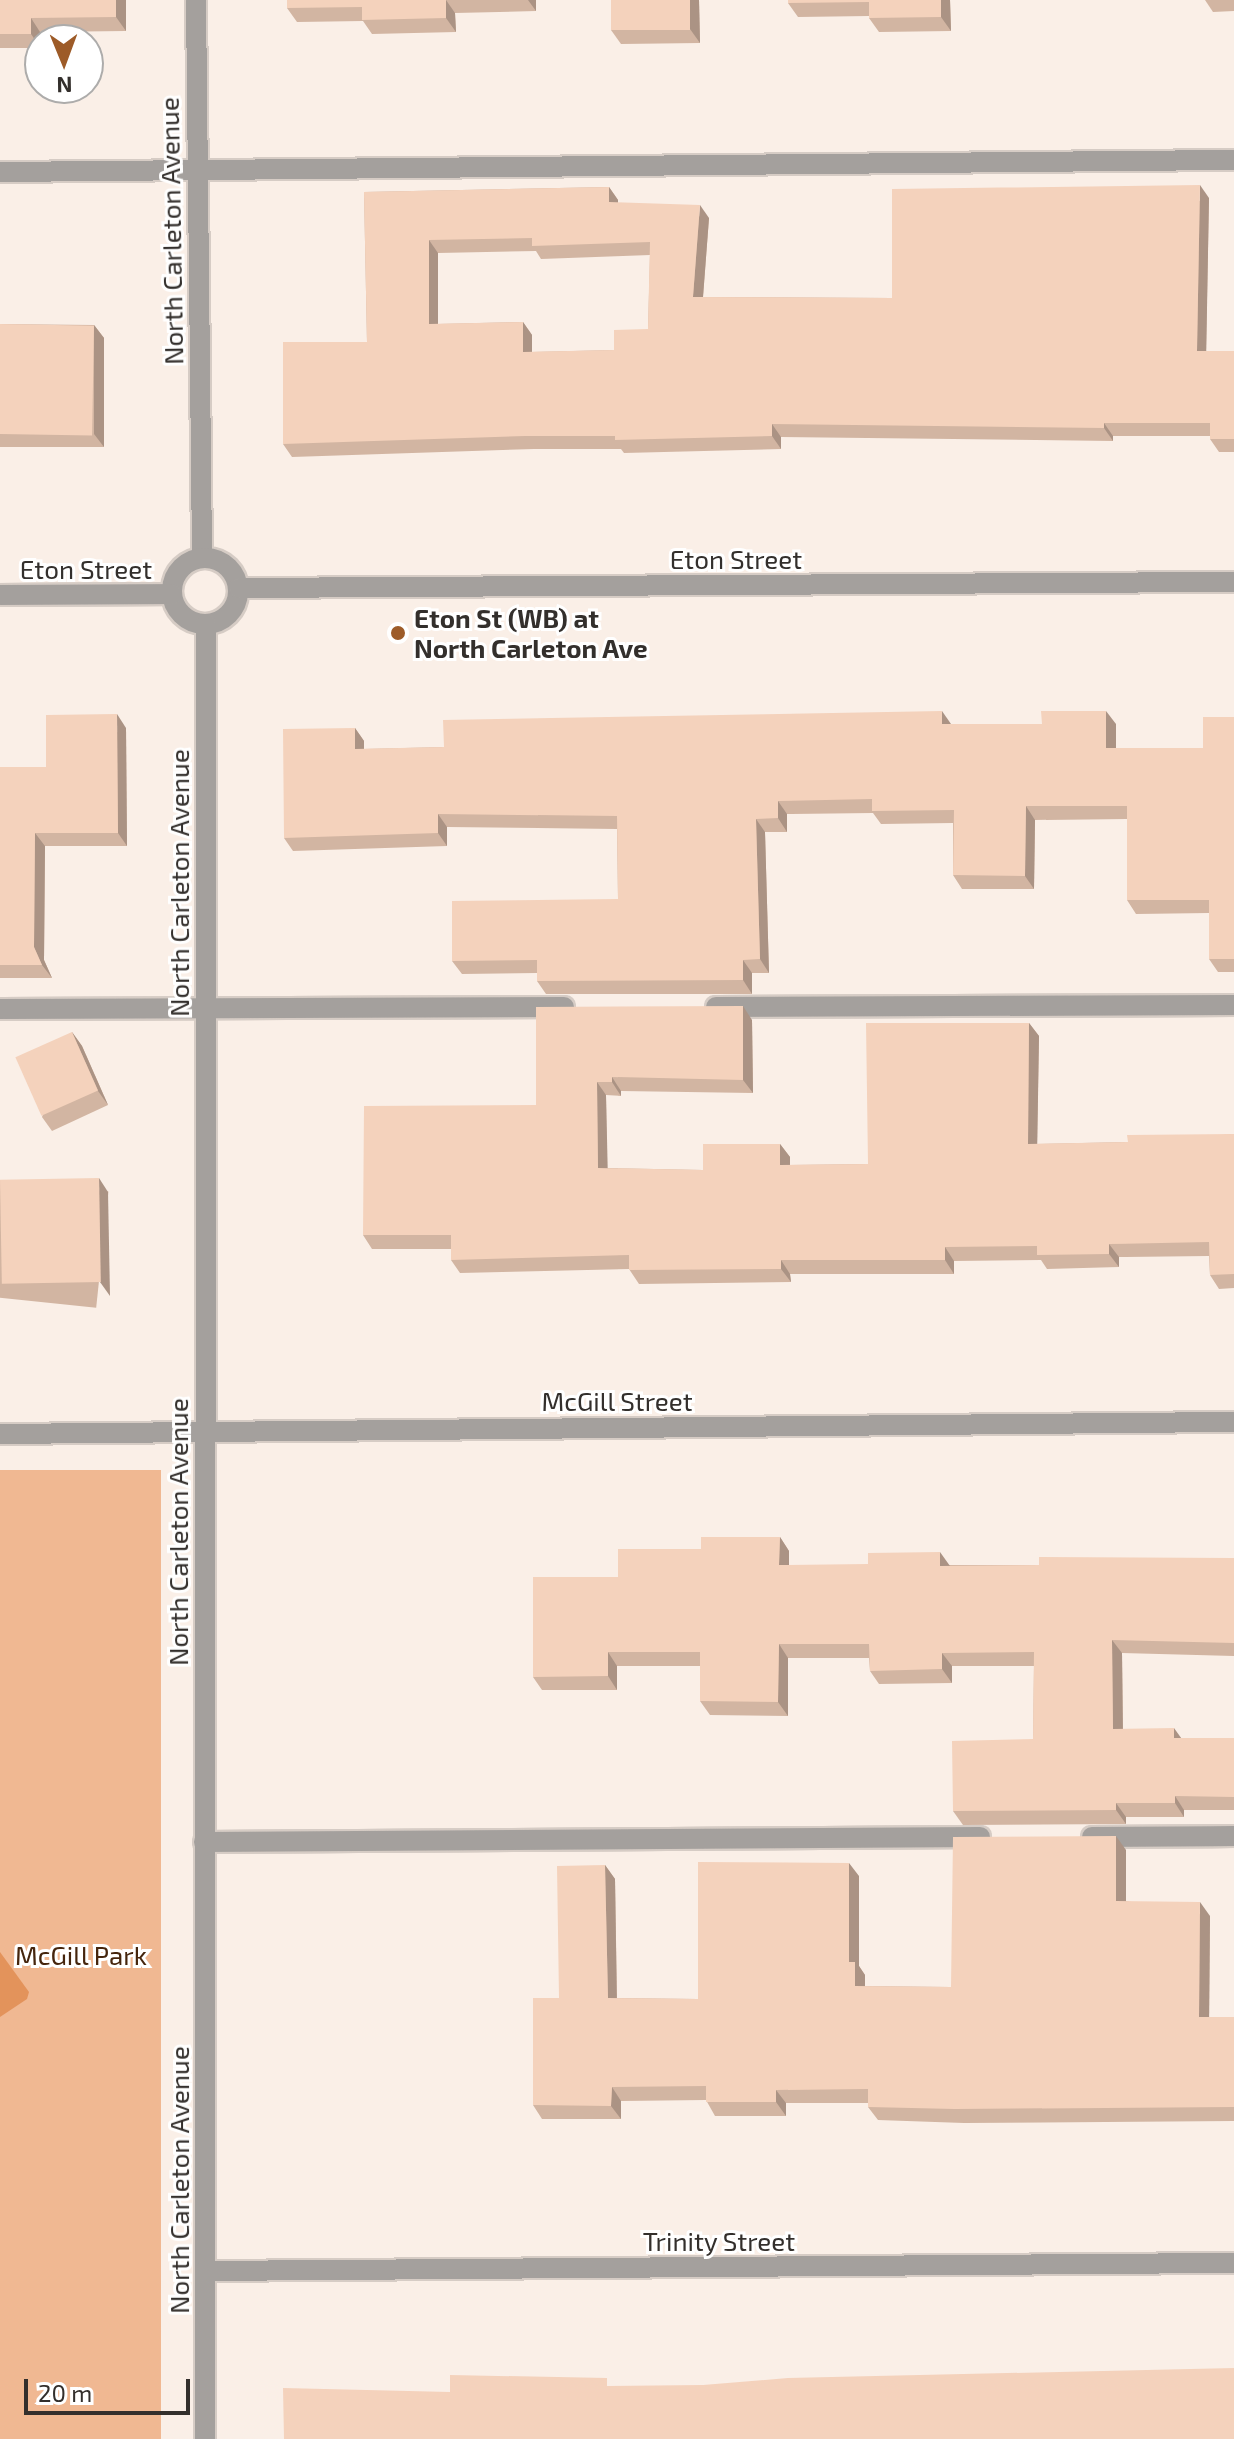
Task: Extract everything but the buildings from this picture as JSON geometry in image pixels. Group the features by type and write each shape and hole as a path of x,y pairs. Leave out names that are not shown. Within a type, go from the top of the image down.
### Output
{"street":[{"name":"North Carleton Avenue","path":"196,0 194,171 202,558"},
{"path":"0,172 1234,160"},
{"path":"202,558 229,567 239,588 227,617 206,624 182,615 172,594 176,575 202,558"},
{"name":"Eton Street","path":"239,588 1234,582"},
{"name":"Eton Street","path":"0,595 172,594"},
{"name":"North Carleton Avenue","path":"205,2439 206,624"},
{"path":"691,1007 1234,1005"},
{"path":"0,1009 579,1007"},
{"name":"McGill Street","path":"0,1434 1234,1422"},
{"path":"1076,1837 1234,1836"},
{"path":"204,1842 996,1837"},
{"name":"Trinity Street","path":"205,2271 1234,2263"}],"green space":[{"name":"McGill Park","path":"0,1470 161,1470 161,2439 0,2439"}],"shaded area":[{"path":"0,1952 29,1992 27,1999 0,2017"}],"place":[{"name":"Eton St (WB) at North Carleton Ave","path":"398,633"}]}
